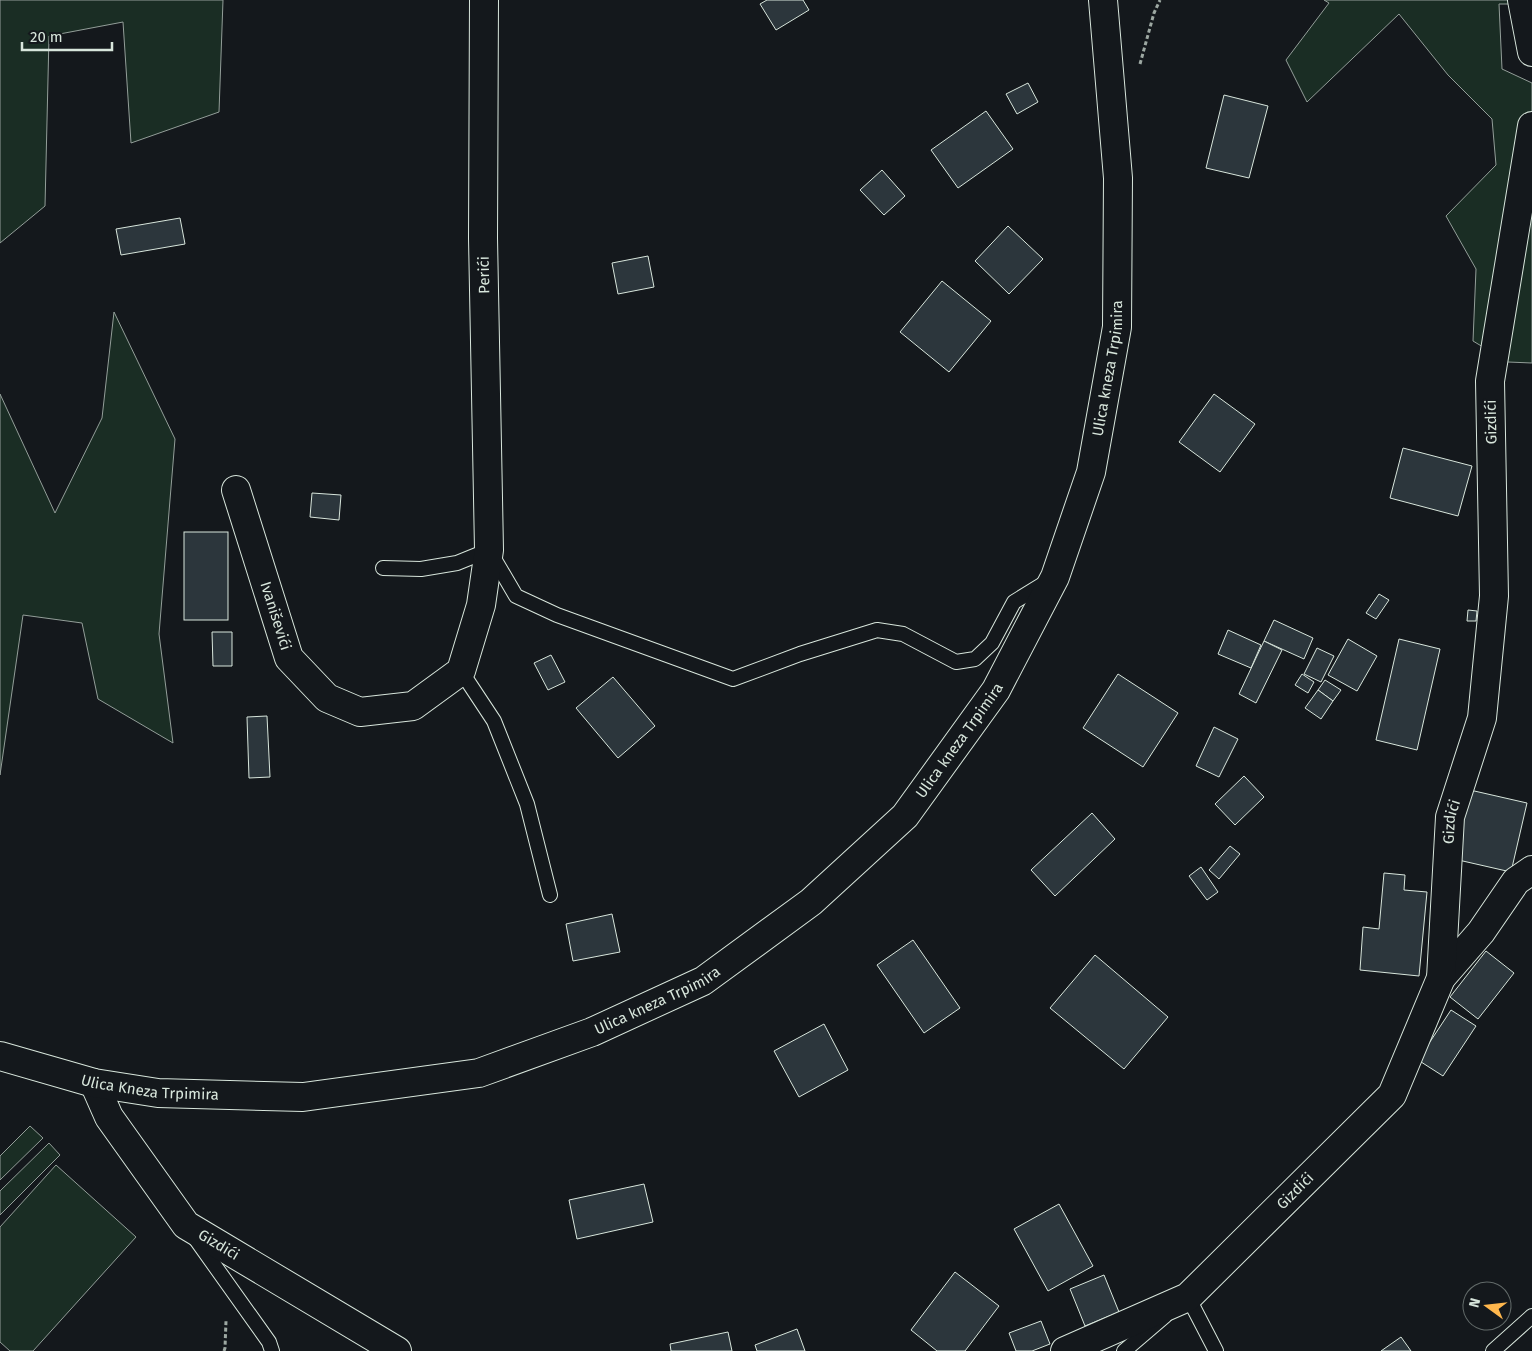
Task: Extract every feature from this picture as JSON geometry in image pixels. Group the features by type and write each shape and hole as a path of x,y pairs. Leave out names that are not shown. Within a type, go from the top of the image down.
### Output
{"street":[{"name":"Perići","path":"484,0 484,238 489,550"},
{"name":"Ulica kneza Trpimira","path":"303,1097 479,1073 592,1032 703,981 811,902 905,816 996,690 1055,577 1091,472 1117,327 1118,178 1103,0"},
{"path":"1522,0 1532,52"},
{"name":"Gizdići","path":"1065,1351 1188,1297 1392,1095 1441,978 1450,817 1482,718 1494,596 1490,382 1532,126"},
{"name":"Ivaniševići","path":"236,490 289,658 327,698 360,712 414,706 461,671"},
{"path":"461,671 481,605 489,550"},
{"path":"1441,978 1481,932 1516,881 1532,870"},
{"name":"Ulica Kneza Trpimira","path":"0,1056 94,1083 158,1093 303,1097"},
{"name":"Gizdići","path":"94,1083 109,1116 186,1226 397,1351"}],"lane":[{"path":"383,568 421,569 457,563 489,550 516,596 557,615 732,679 800,654 877,630 903,634 956,662 975,658 992,643 1014,602 1055,577"},
{"path":"461,671 494,721 527,804 550,895"},
{"path":"186,1226 269,1342 272,1351"},
{"path":"1124,1351 1188,1297 1216,1351"},
{"path":"1493,1351 1532,1316"}],"green space":[{"path":"0,0 223,0 219,112 131,143 123,22 49,36 45,206 0,243"},
{"path":"1324,0 1532,0 1532,4 1499,4 1502,69 1532,83 1532,363 1508,362 1473,341 1476,269 1446,216 1496,165 1492,119 1448,75 1399,14 1307,102 1286,60 1329,3"},
{"path":"114,312 175,439 159,634 173,743 98,699 82,623 23,615 0,775 0,394 55,513 102,418"},
{"path":"30,1126 43,1138 0,1180 0,1156"},
{"path":"49,1143 60,1155 0,1215 0,1191"},
{"path":"56,1165 136,1237 33,1351 10,1351 0,1342 0,1227"}],"building":[{"path":"767,0 803,0 809,10 776,30 760,4"},
{"path":"1028,83 1038,102 1017,114 1006,94"},
{"path":"1224,95 1268,106 1249,178 1206,168"},
{"path":"986,111 1013,149 958,188 931,150"},
{"path":"882,170 905,196 884,215 860,190"},
{"path":"180,218 185,244 121,255 116,229"},
{"path":"1008,226 1043,259 1009,294 975,261"},
{"path":"648,256 654,287 618,294 612,263"},
{"path":"942,281 991,321 949,372 900,332"},
{"path":"1214,394 1255,424 1220,472 1179,442"},
{"path":"1403,448 1472,466 1458,516 1390,498"},
{"path":"312,493 341,495 339,520 310,517"},
{"path":"184,532 228,532 228,620 184,620"},
{"path":"1379,594 1389,600 1376,619 1366,613"},
{"path":"1468,610 1477,611 1476,621 1467,621"},
{"path":"1274,620 1313,638 1304,659 1264,641"},
{"path":"1228,630 1261,645 1251,668 1218,654"},
{"path":"212,632 232,632 232,666 213,666"},
{"path":"1348,639 1377,656 1357,691 1328,675"},
{"path":"1399,639 1440,649 1417,750 1376,740"},
{"path":"1264,641 1282,650 1256,703 1239,694"},
{"path":"1317,648 1334,656 1321,682 1304,674"},
{"path":"551,655 565,682 548,690 534,663"},
{"path":"1118,674 1178,713 1143,767 1083,728"},
{"path":"1302,674 1314,682 1308,693 1295,685"},
{"path":"613,677 655,726 618,758 576,708"},
{"path":"1325,680 1341,690 1333,701 1318,690"},
{"path":"1318,690 1333,701 1321,719 1305,708"},
{"path":"267,716 270,777 249,778 247,717"},
{"path":"1214,727 1238,739 1219,777 1196,766"},
{"path":"1244,776 1264,797 1235,825 1215,804"},
{"path":"1470,790 1527,803 1511,872 1454,859"},
{"path":"1092,813 1115,839 1055,896 1031,870"},
{"path":"1230,846 1240,854 1219,879 1209,870"},
{"path":"1201,867 1218,892 1207,900 1189,876"},
{"path":"1384,873 1405,875 1404,890 1427,892 1419,976 1360,970 1363,927 1379,929"},
{"path":"612,914 620,952 573,961 566,924"},
{"path":"913,940 960,1008 924,1033 877,965"},
{"path":"1486,951 1514,973 1478,1019 1450,997"},
{"path":"1095,955 1168,1017 1124,1069 1050,1008"},
{"path":"1451,1010 1476,1026 1443,1076 1418,1060"},
{"path":"824,1024 848,1070 799,1097 774,1051"},
{"path":"644,1184 653,1222 577,1239 569,1200"},
{"path":"1059,1204 1093,1266 1048,1291 1014,1229"},
{"path":"955,1272 999,1306 965,1351 937,1351 911,1330"},
{"path":"1104,1275 1119,1312 1085,1326 1070,1289"},
{"path":"1041,1321 1050,1344 1032,1351 1016,1351 1009,1333"},
{"path":"797,1329 805,1351 757,1351 755,1345"},
{"path":"728,1332 732,1351 671,1351 670,1344"},
{"path":"1401,1337 1411,1351 1381,1351"}]}
